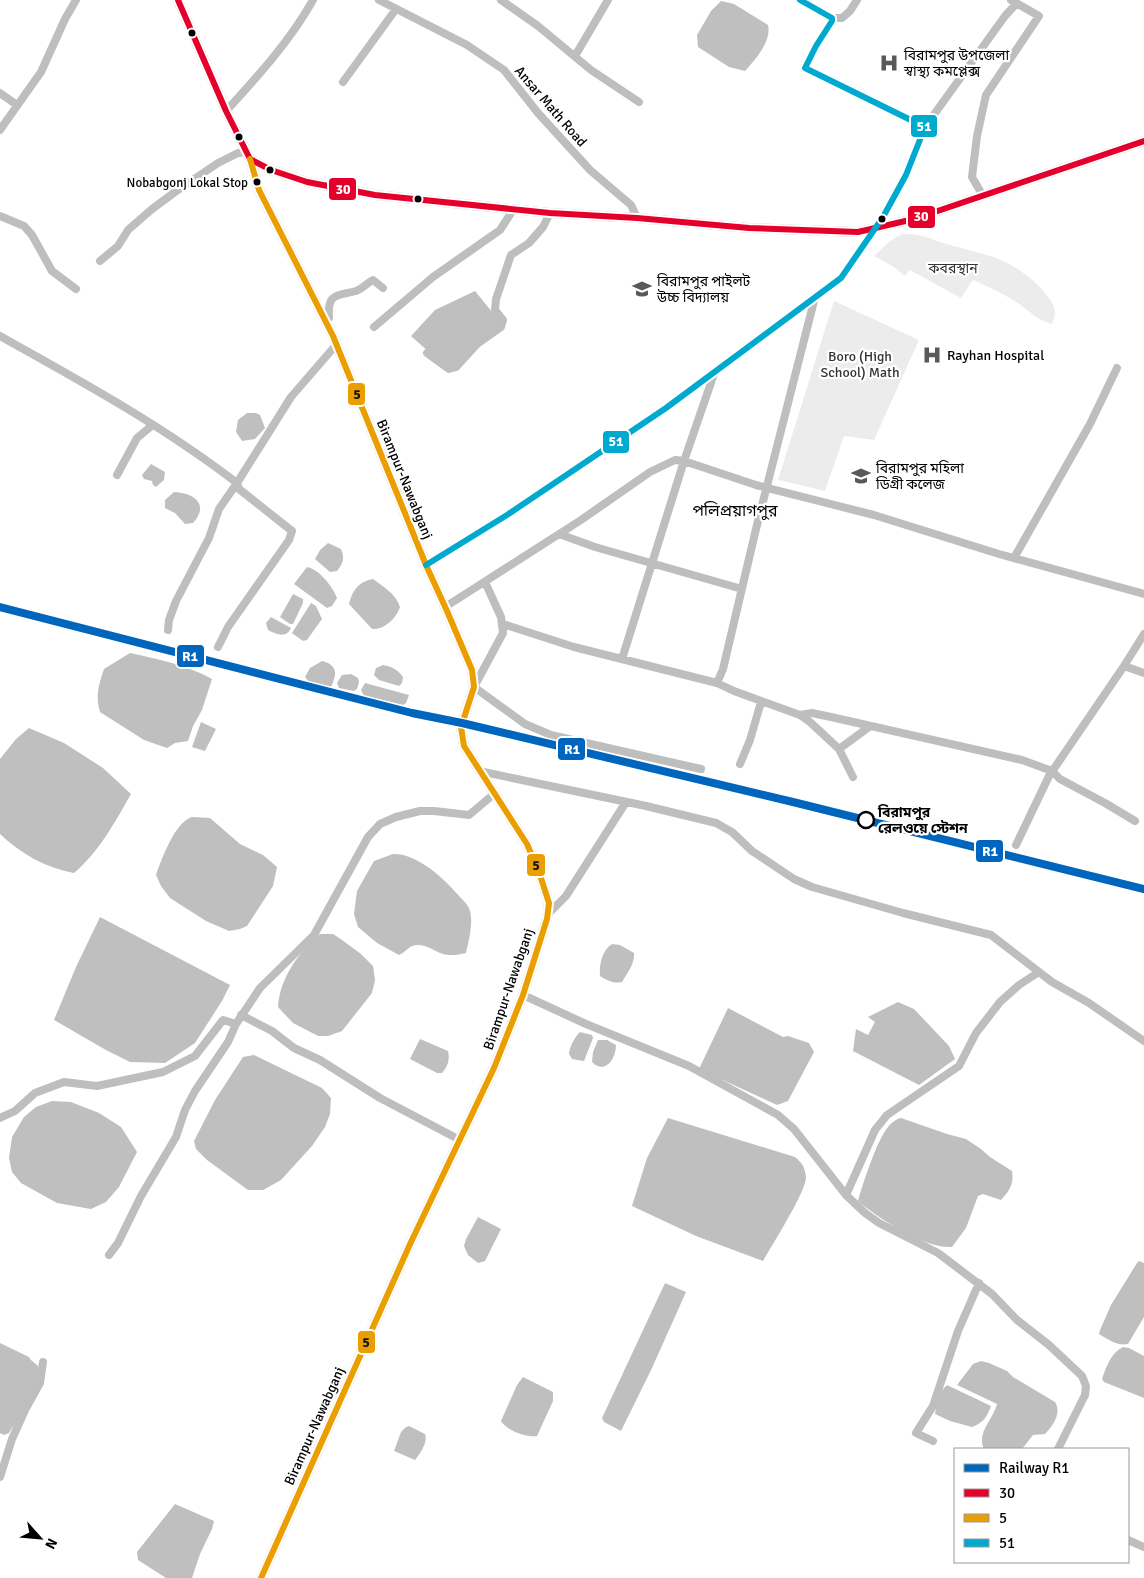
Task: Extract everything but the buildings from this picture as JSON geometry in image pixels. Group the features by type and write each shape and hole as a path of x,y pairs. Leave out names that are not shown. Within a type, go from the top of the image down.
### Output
{"main road":[{"name":"Birampur-Nawabganj","path":"178,0 226,110 249,155 259,190 336,345 426,565 472,670 474,687 462,722 464,746 527,844 540,872 549,903 548,914 523,996 494,1068 407,1251 261,1578"},
{"path":"249,155 271,170 308,182 374,195 550,213 796,231 858,232 914,219 1144,141"}],"street":[{"path":"0,130 41,72 76,0"},
{"path":"226,110 262,72 303,17 313,0"},
{"name":"Ansar Math Road","path":"379,0 467,45 504,70 538,112 590,170 631,206 638,218"},
{"path":"501,0 538,26 591,70 639,102"},
{"path":"575,56 608,0"},
{"path":"800,0 832,18 842,18 850,11 857,0"},
{"path":"426,565 523,504 666,408 841,278 875,229 906,175 925,126 1006,16 1014,2 1039,16 986,95 977,136 972,178 983,196"},
{"path":"343,82 396,9"},
{"path":"832,18 827,31 816,46 805,68 925,126"},
{"path":"0,93 17,105"},
{"path":"100,261 118,246 128,230 175,192 218,163 238,153 249,155"},
{"path":"374,327 433,277 500,230 514,210"},
{"path":"427,353 449,369 456,367 477,344 501,327 503,320 495,310 495,304 511,254 528,243 542,227 550,213"},
{"path":"0,216 24,226 32,235 52,271 76,288"},
{"path":"325,322 329,318 331,302 339,294 358,291 373,280 383,288"},
{"path":"717,682 723,669 766,488 816,296"},
{"path":"0,336 75,378 200,455 237,483 239,489 292,531 289,540 228,627 218,647"},
{"path":"168,630 176,601 209,538 219,509 291,396 336,345"},
{"path":"1014,558 1090,424 1117,368"},
{"path":"622,659 684,460 715,371"},
{"path":"117,475 137,438 149,428 150,424"},
{"path":"445,607 559,534 650,472 675,460 684,460 766,488 874,515 1014,558 1144,594"},
{"path":"559,534 594,547 742,589"},
{"path":"485,582 503,624 498,643 474,687 520,721 551,735 701,769"},
{"path":"503,624 574,647 717,682 761,702 800,716 810,722 839,749 853,777"},
{"path":"1016,845 1052,771 1144,634"},
{"path":"1124,666 1144,673"},
{"path":"740,764 750,740 761,702"},
{"path":"800,716 812,713 1022,760 1052,771 1060,779 1136,821"},
{"path":"839,749 869,726"},
{"path":"480,771 716,823 732,832 752,851 794,879 812,887 903,913 991,935 1052,982 1089,1003 1126,1030 1144,1040"},
{"path":"109,1256 118,1243 141,1196 176,1137 185,1110 195,1091 228,1042 241,1015 260,988 314,935 363,844 380,824 396,817 434,811 469,814 494,794"},
{"path":"548,914 566,896 626,802"},
{"path":"846,1195 875,1130 887,1114 959,1066 976,1033 1000,1002 1019,985 1039,972"},
{"path":"523,996 689,1066 778,1115 794,1129 846,1195 865,1213 879,1223 938,1253 992,1294 1017,1320 1049,1345 1082,1376 1086,1386 1085,1395 1058,1448"},
{"path":"241,1015 272,1031 294,1048 320,1060 380,1098 460,1140"},
{"path":"0,1118 15,1111 35,1093 64,1082 97,1086 163,1072 195,1056 223,1020 236,1024"},
{"path":"933,1441 916,1433 933,1406 958,1331 979,1284"},
{"path":"0,1477 12,1439 40,1383 43,1362"},
{"path":"1129,1540 1144,1547"}],"green space":[{"name":"কবরস্থান","path":"902,234 921,236 984,254 1016,268 1034,281 1046,293 1054,307 1055,313 1052,324 1038,318 1002,294 973,280 961,298 910,270 905,276 894,267 874,256 890,241"},
{"name":"Boro (High School) Math","path":"834,301 919,340 874,440 844,436 825,491 778,480"}],"shaded area":[{"path":"721,1 734,4 768,25 769,31 765,44 758,56 745,71 729,67 698,47 697,35 711,11"},
{"path":"475,291 501,323 452,367 439,361 411,336 435,310"},
{"path":"247,413 260,415 265,428 255,439 242,441 236,432 238,420"},
{"path":"151,464 165,472 164,480 156,487 152,481 144,479 142,475"},
{"path":"174,492 193,497 200,505 198,516 193,523 185,524 175,513 165,508 165,500"},
{"path":"328,543 341,549 343,555 343,561 337,571 330,572 315,559 320,550"},
{"path":"307,567 312,568 321,575 332,589 337,598 332,606 327,608 294,584"},
{"path":"373,579 393,595 400,607 396,616 389,623 376,629 372,629 349,604 357,587 363,582"},
{"path":"293,594 303,599 303,603 293,624 290,624 280,617"},
{"path":"311,603 316,606 322,619 307,640 303,641 292,633"},
{"path":"271,617 291,628 284,635 268,630 266,623"},
{"path":"130,653 182,666 212,679 202,710 193,726 188,741 175,743 167,748 144,740 100,712 98,695 104,669"},
{"path":"322,661 331,665 335,671 331,687 309,682 305,677 310,668"},
{"path":"383,665 399,672 403,677 402,683 399,686 379,680 374,675 376,668"},
{"path":"351,674 358,678 357,689 354,691 339,688 337,683 342,675"},
{"path":"365,683 409,695 406,703 403,705 364,696 361,690"},
{"path":"201,722 216,729 205,751 192,747"},
{"path":"29,728 64,743 103,768 131,794 99,846 74,873 54,868 34,859 16,848 0,834 0,759 16,739"},
{"path":"192,817 210,818 240,844 263,855 277,867 273,886 247,926 229,931 206,921 170,898 161,886 156,875 166,850 180,826"},
{"path":"393,854 411,858 430,868 467,905 471,924 466,953 446,955 424,946 416,945 399,955 377,943 358,927 354,914 357,891 374,861"},
{"path":"100,917 230,985 195,1043 165,1063 130,1062 54,1020 76,967"},
{"path":"320,934 333,934 361,954 373,966 375,980 372,993 342,1031 328,1036 318,1036 293,1023 278,1007 279,996 286,976 304,949"},
{"path":"612,944 620,945 634,953 632,965 622,982 613,982 600,976 602,958"},
{"path":"898,1002 914,1009 949,1046 955,1059 919,1085 853,1051 856,1029 868,1035 875,1022 868,1017"},
{"path":"728,1008 783,1037 788,1036 809,1043 814,1052 788,1101 777,1105 699,1069"},
{"path":"580,1032 592,1035 593,1038 584,1061 572,1059 569,1054 573,1042"},
{"path":"420,1039 448,1051 448,1063 442,1073 437,1073 410,1059"},
{"path":"598,1040 607,1040 616,1045 612,1060 609,1064 601,1067 592,1062 593,1052"},
{"path":"254,1055 322,1088 331,1098 330,1114 325,1127 312,1146 281,1180 263,1190 248,1190 207,1160 196,1149 194,1141 215,1100 243,1057"},
{"path":"52,1101 71,1102 99,1113 121,1127 137,1152 119,1187 106,1202 91,1209 57,1203 21,1183 12,1172 9,1158 12,1137 24,1117 36,1107"},
{"path":"668,1118 795,1157 800,1161 805,1170 805,1184 788,1219 763,1261 696,1236 632,1206 647,1158"},
{"path":"901,1118 966,1139 1012,1171 1011,1187 1001,1200 983,1194 978,1196 966,1228 952,1247 929,1243 916,1238 889,1224 858,1201 879,1142 889,1126 895,1120"},
{"path":"478,1217 501,1229 485,1261 478,1263 468,1255 464,1246"},
{"path":"1139,1261 1144,1263 1144,1317 1128,1344 1117,1343 1099,1334 1100,1330 1111,1305"},
{"path":"665,1283 686,1292 621,1431 604,1422 602,1418"},
{"path":"0,1343 29,1357 39,1369 39,1376 33,1393 9,1433 4,1435 0,1433"},
{"path":"1123,1347 1144,1356 1144,1398 1104,1382 1102,1379 1112,1357"},
{"path":"981,1361 1007,1371 1013,1377 1055,1402 1058,1411 1056,1419 1045,1434 1033,1435 1023,1448 984,1448 982,1437 997,1404 957,1385 973,1364"},
{"path":"523,1377 553,1392 553,1401 537,1436 517,1433 501,1421 517,1385"},
{"path":"947,1385 991,1406 979,1424 972,1427 950,1421 935,1414 940,1395"},
{"path":"409,1426 425,1434 426,1437 423,1448 415,1460 394,1451 401,1432"},
{"path":"175,1504 214,1521 192,1578 166,1578 138,1560 137,1552"}],"rail line":[{"name":"R1","path":"0,607 412,713 462,723 797,803 1144,889"}],"transit line":[{"name":"30","path":"178,0 226,111 250,159 271,170 307,182 375,195 550,213 637,218 749,228 858,232 914,219 1144,141"},
{"name":"51","path":"426,565 507,515 666,408 841,278 883,217 906,175 925,127 805,68 832,18 800,0"},
{"name":"5","path":"250,159 259,190 333,336 426,565 472,670 474,687 461,727 464,746 527,844 549,903 547,919 523,995 494,1068 411,1242 261,1578"}],"place":[{"name":"বিরামপুর উপজেলা স্বাস্থ্য কমপ্লেক্স","path":"889,63"},
{"name":"Nobabgonj Lokal Stop","path":"257,182"},
{"name":"বিরামপুর পাইলট উচ্চ বিদ্যালয়","path":"642,289"},
{"name":"Rayhan Hospital","path":"932,355"},
{"name":"বিরামপুর মহিলা ডিগ্রী কলেজ","path":"861,476"},
{"name":"বিরামপুর রেলওয়ে স্টেশন","path":"866,820"}],"district":[{"name":"পলিপ্রয়াগপুর","path":"735,510"}]}
